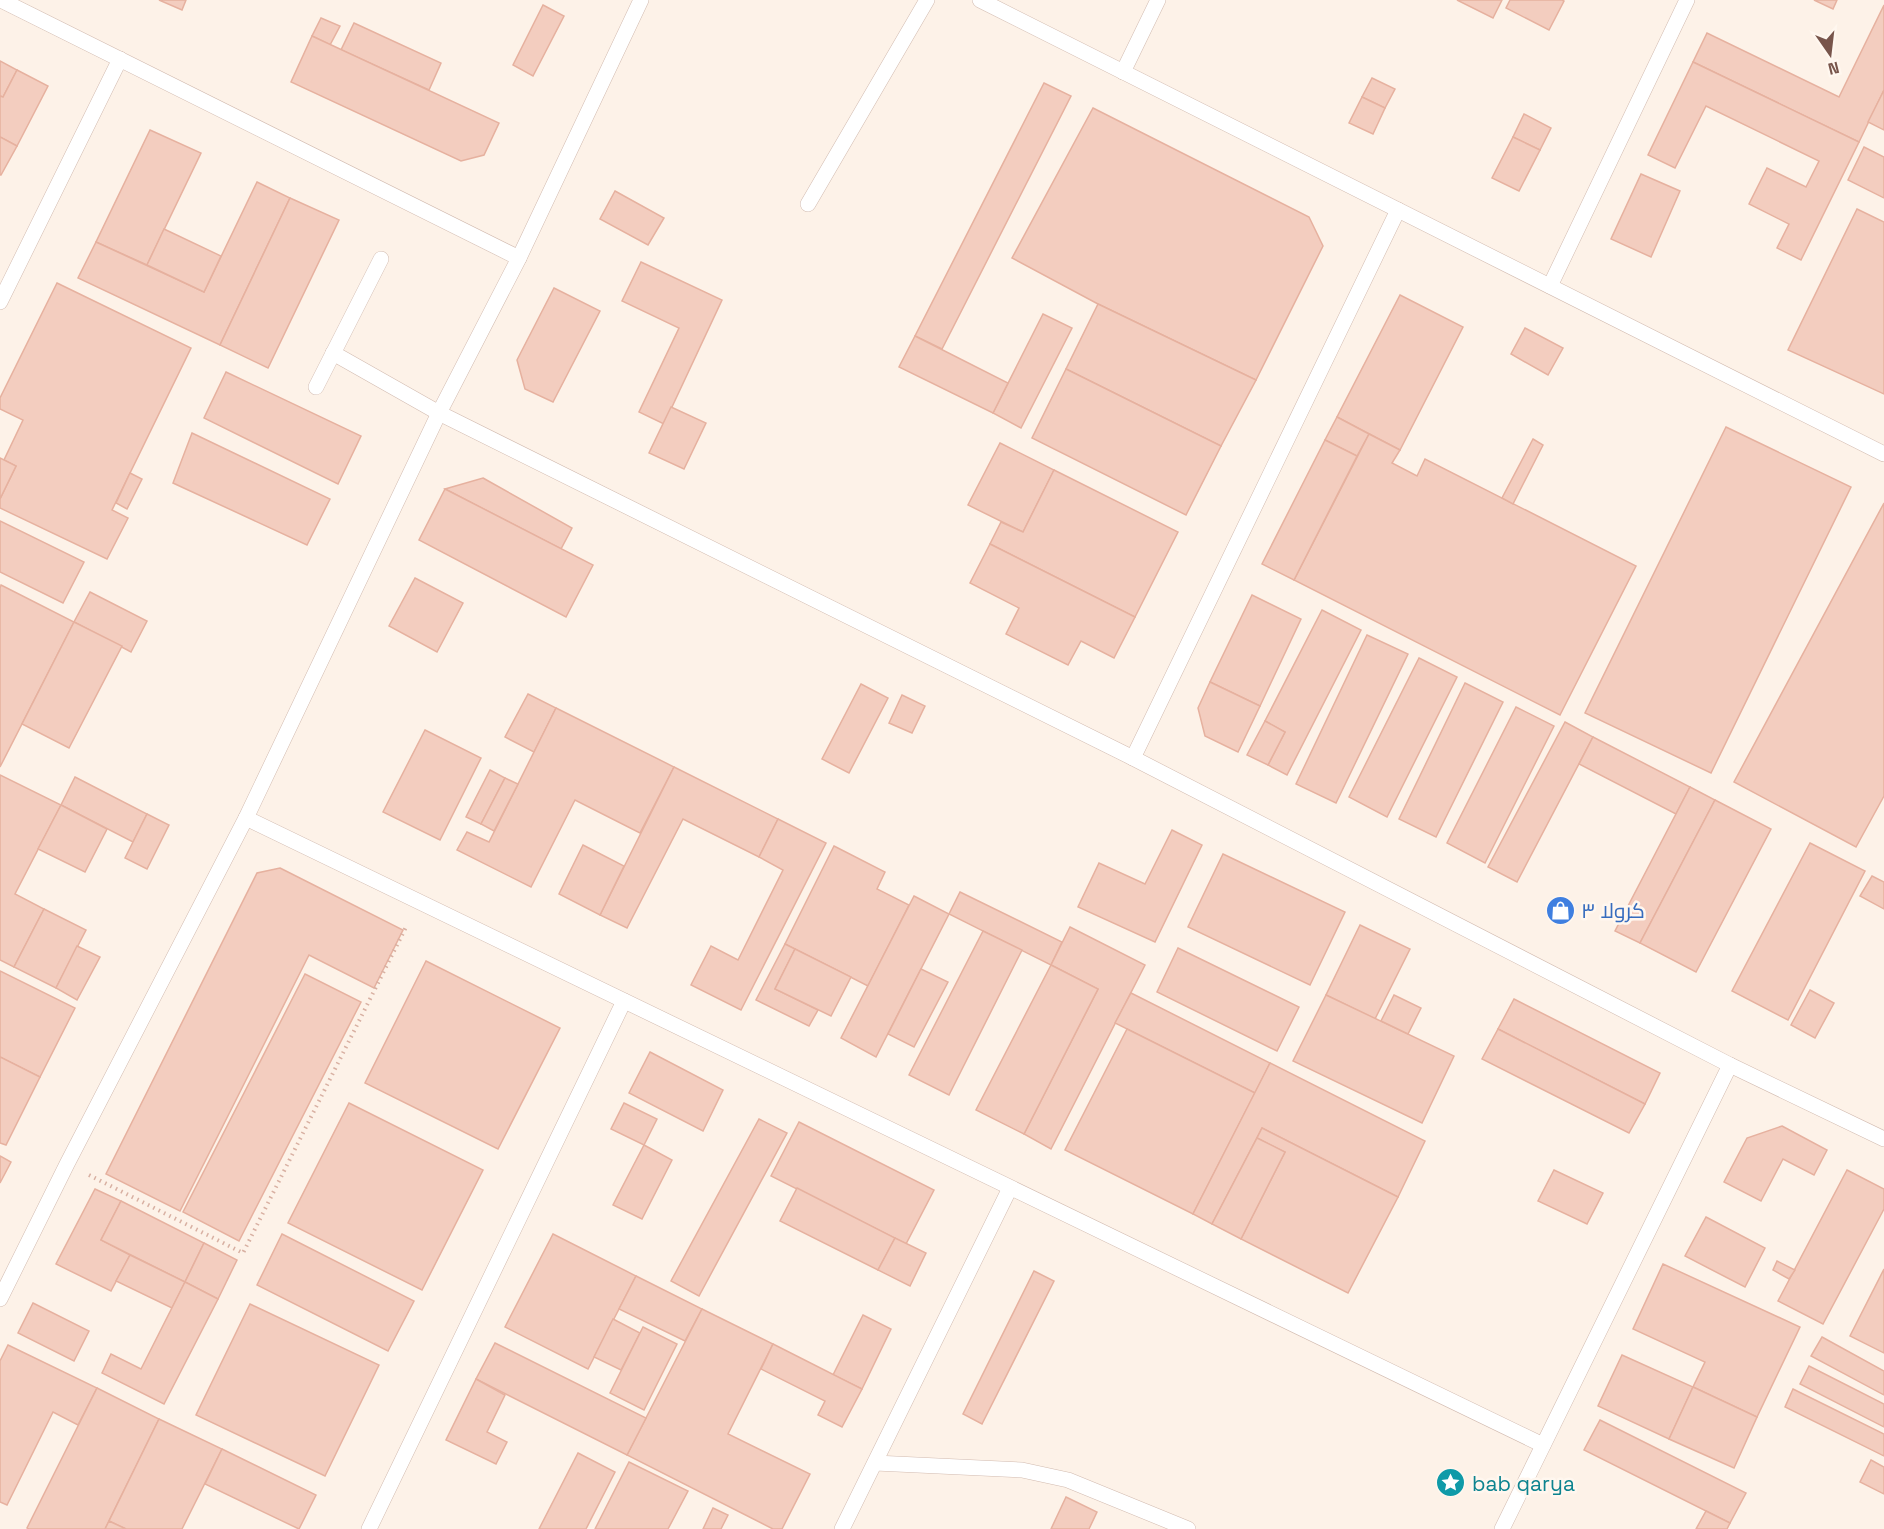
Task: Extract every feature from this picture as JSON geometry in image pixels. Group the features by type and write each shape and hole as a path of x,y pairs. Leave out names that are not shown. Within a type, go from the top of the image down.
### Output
{"lane":[{"path":"1,0 519,258"},
{"path":"0,1299 67,1164 246,818 439,413 519,258 641,0"},
{"path":"808,204 927,0"},
{"path":"980,0 1884,454"},
{"path":"1123,72 1158,0"},
{"path":"1550,286 1687,0"},
{"path":"0,302 120,58"},
{"path":"1133,758 1398,210"},
{"path":"316,387 381,259"},
{"path":"333,353 439,413 1133,758 1730,1065 1884,1139"},
{"path":"246,818 1543,1445"},
{"path":"369,1529 624,1001"},
{"path":"1502,1529 1730,1065"},
{"path":"842,1529 1010,1188"},
{"path":"875,1463 1022,1470 1045,1474 1068,1480 1188,1529"}],"path":[{"path":"67,1164 243,1253 419,902"}],"building":[{"path":"159,0 186,0 182,10"},
{"path":"1457,0 1502,0 1493,18"},
{"path":"1510,0 1564,1 1549,30 1506,8"},
{"path":"1814,0 1837,0 1833,9"},
{"path":"543,5 564,16 533,76 513,65"},
{"path":"1884,5 1884,90 1859,142 1693,62 1707,33 1839,97"},
{"path":"321,18 340,26 330,45 312,36"},
{"path":"354,23 441,63 429,90 341,50"},
{"path":"312,36 499,123 484,155 461,161 291,82"},
{"path":"0,61 17,70 3,97 0,96"},
{"path":"1693,62 1859,142 1801,260 1777,248 1789,224 1749,204 1767,168 1806,187 1819,161 1706,106 1675,168 1648,155"},
{"path":"17,70 48,86 17,146 0,137 0,96 3,97"},
{"path":"1372,78 1395,89 1385,108 1362,97"},
{"path":"1044,83 1071,96 942,349 915,336"},
{"path":"1884,90 1884,130 1868,122"},
{"path":"1362,97 1385,108 1373,134 1349,123"},
{"path":"1093,108 1309,217 1323,246 1256,380 1098,304 1012,258"},
{"path":"1524,114 1551,128 1540,150 1513,137"},
{"path":"150,130 201,153 147,265 96,242"},
{"path":"0,137 17,146 1,175 0,175"},
{"path":"1513,137 1540,150 1519,191 1492,178"},
{"path":"1864,147 1884,157 1884,198 1848,180"},
{"path":"1641,174 1680,191 1651,257 1611,239"},
{"path":"257,182 290,198 220,345 78,278 96,242 204,292"},
{"path":"615,191 664,218 648,245 600,219"},
{"path":"290,198 339,220 268,368 220,345"},
{"path":"1857,209 1884,222 1884,394 1788,350"},
{"path":"164,229 221,256 204,292 147,265"},
{"path":"641,262 722,300 664,424 639,412 679,328 622,301"},
{"path":"57,283 191,348 112,510 128,518 107,559 0,508 0,499 16,466 4,460 23,420 0,409 0,398"},
{"path":"554,288 600,311 553,402 525,389 517,360"},
{"path":"1400,295 1463,327 1400,450 1337,417"},
{"path":"1098,304 1256,380 1221,446 1066,369"},
{"path":"1043,314 1072,328 1021,428 993,413"},
{"path":"1525,328 1563,348 1548,375 1511,354"},
{"path":"915,336 1008,383 993,413 899,367"},
{"path":"1066,369 1221,446 1186,515 1032,438"},
{"path":"226,372 361,436 338,484 204,418"},
{"path":"671,407 706,423 684,469 649,453"},
{"path":"1337,417 1369,434 1357,456 1325,440"},
{"path":"1726,427 1851,487 1711,773 1585,713"},
{"path":"192,433 330,499 307,545 173,483"},
{"path":"1369,434 1400,450 1392,463 1417,476 1425,459 1636,566 1560,715 1294,580"},
{"path":"1533,439 1543,445 1513,504 1502,498"},
{"path":"1325,440 1357,456 1294,580 1262,564"},
{"path":"1000,443 1054,470 1023,532 968,505"},
{"path":"0,458 16,466 0,499"},
{"path":"1054,470 1178,532 1135,617 990,544 1001,522 1023,532"},
{"path":"130,473 142,479 127,509 116,503"},
{"path":"483,478 572,528 561,549 445,489"},
{"path":"445,489 593,565 566,617 419,540"},
{"path":"1884,503 1884,796 1856,847 1734,782"},
{"path":"0,521 84,562 63,603 0,572"},
{"path":"990,544 1135,617 1114,658 1081,641 1068,665 1006,634 1019,608 970,583"},
{"path":"415,578 463,603 437,652 389,626"},
{"path":"1,585 74,622 0,767 0,588"},
{"path":"90,592 147,621 131,652 74,622"},
{"path":"1252,595 1301,619 1260,706 1210,682"},
{"path":"1322,610 1361,630 1287,775 1268,765 1285,732 1265,721"},
{"path":"74,622 122,646 69,748 22,724"},
{"path":"1367,635 1408,654 1336,803 1296,784"},
{"path":"1419,658 1457,677 1387,817 1349,797"},
{"path":"1210,682 1260,706 1238,752 1205,736 1198,708"},
{"path":"1465,683 1503,702 1436,837 1399,819"},
{"path":"861,684 888,698 849,773 822,759"},
{"path":"528,694 556,708 534,752 505,737"},
{"path":"902,695 925,706 912,733 889,723"},
{"path":"1516,707 1554,726 1485,863 1447,843"},
{"path":"556,708 674,767 640,833 575,800 531,887 457,850 467,832 489,842"},
{"path":"1265,721 1285,732 1268,765 1247,755"},
{"path":"1565,722 1593,737 1517,882 1488,867"},
{"path":"425,730 481,758 440,840 383,812"},
{"path":"1593,737 1690,787 1676,814 1579,764"},
{"path":"674,767 778,819 759,857 683,819 627,928 600,915"},
{"path":"490,770 505,778 481,824 466,817"},
{"path":"0,775 61,805 15,894 44,909 14,967 0,960"},
{"path":"75,777 147,814 133,842 61,805"},
{"path":"505,778 518,784 494,831 481,824"},
{"path":"1690,787 1715,800 1640,943 1615,931"},
{"path":"1715,800 1771,829 1696,972 1640,943"},
{"path":"61,805 107,829 85,872 38,849"},
{"path":"147,814 169,825 147,869 125,858"},
{"path":"778,819 826,843 741,1010 691,985 711,946 738,960 783,870 759,857"},
{"path":"1172,830 1202,845 1155,942 1078,907 1099,863 1145,884"},
{"path":"1810,843 1865,871 1788,1020 1732,991"},
{"path":"583,845 624,866 600,915 559,894"},
{"path":"834,846 885,872 877,889 909,905 868,986 785,944"},
{"path":"1223,854 1345,912 1310,985 1188,927"},
{"path":"280,868 403,930 374,988 309,955 180,1211 106,1174 257,873"},
{"path":"1872,876 1884,882 1884,909 1860,896"},
{"path":"960,892 1062,942 1051,965 949,914"},
{"path":"914,896 949,914 876,1057 841,1038"},
{"path":"44,909 86,930 56,988 14,967"},
{"path":"1360,925 1410,949 1375,1019 1326,995"},
{"path":"1070,927 1145,965 1051,1149 1024,1134 1098,989 1051,965"},
{"path":"983,931 1022,950 949,1095 909,1075"},
{"path":"785,944 795,949 775,989 818,1010 809,1026 756,1000"},
{"path":"77,946 100,957 77,1000 56,988"},
{"path":"1178,948 1299,1007 1277,1051 1157,992"},
{"path":"795,949 851,977 831,1016 775,989"},
{"path":"426,961 560,1028 498,1149 365,1083"},
{"path":"1051,965 1098,989 1024,1134 976,1110"},
{"path":"921,969 948,982 914,1047 888,1034"},
{"path":"0,971 75,1008 40,1077 0,1057"},
{"path":"305,974 361,1002 239,1241 183,1212"},
{"path":"1810,990 1834,1003 1815,1038 1791,1025"},
{"path":"1131,993 1270,1063 1255,1093 1115,1023"},
{"path":"1326,995 1454,1056 1422,1123 1293,1061"},
{"path":"1394,995 1421,1008 1408,1034 1381,1021"},
{"path":"1514,999 1660,1073 1645,1104 1498,1029"},
{"path":"1127,1029 1255,1093 1193,1214 1065,1150"},
{"path":"1498,1029 1645,1104 1629,1133 1482,1059"},
{"path":"650,1052 723,1090 703,1131 629,1093"},
{"path":"0,1057 40,1077 6,1145 0,1143"},
{"path":"1270,1063 1425,1141 1398,1197 1262,1128 1212,1224 1193,1214"},
{"path":"349,1103 483,1170 422,1290 288,1223"},
{"path":"624,1103 657,1119 644,1145 611,1129"},
{"path":"759,1119 787,1133 699,1296 671,1281"},
{"path":"799,1122 934,1190 906,1244 771,1176"},
{"path":"1782,1126 1827,1150 1814,1175 1783,1159 1761,1201 1724,1182 1747,1138"},
{"path":"1262,1128 1398,1197 1348,1293 1241,1239 1285,1152 1257,1138"},
{"path":"1257,1138 1285,1152 1241,1239 1212,1224"},
{"path":"644,1145 672,1160 642,1219 613,1205"},
{"path":"0,1156 11,1162 0,1183"},
{"path":"1554,1170 1603,1193 1587,1224 1538,1201"},
{"path":"1847,1170 1884,1189 1884,1209 1823,1324 1778,1301"},
{"path":"797,1188 895,1238 878,1270 780,1221"},
{"path":"95,1189 121,1201 101,1240 130,1255 111,1291 56,1264"},
{"path":"121,1201 204,1243 185,1282 101,1240"},
{"path":"1706,1217 1765,1248 1745,1287 1685,1256"},
{"path":"282,1234 414,1301 388,1351 257,1285"},
{"path":"553,1234 636,1276 588,1369 505,1327"},
{"path":"895,1238 926,1253 910,1286 878,1270"},
{"path":"204,1243 237,1260 218,1299 185,1282"},
{"path":"130,1255 185,1282 172,1308 116,1281"},
{"path":"1777,1261 1795,1270 1789,1279 1773,1270"},
{"path":"1663,1264 1800,1327 1757,1417 1693,1387 1705,1362 1633,1329"},
{"path":"1884,1269 1884,1353 1850,1336"},
{"path":"1034,1271 1054,1281 982,1424 963,1414"},
{"path":"636,1276 702,1309 685,1341 619,1309"},
{"path":"185,1282 218,1299 164,1404 102,1373 111,1354 141,1369"},
{"path":"33,1303 89,1331 74,1361 18,1333"},
{"path":"250,1304 379,1365 325,1476 196,1415"},
{"path":"702,1309 773,1344 728,1434 810,1474 782,1529 773,1529 627,1455"},
{"path":"863,1315 891,1329 862,1389 833,1375"},
{"path":"613,1319 640,1333 621,1370 594,1357"},
{"path":"643,1327 677,1344 644,1410 610,1393"},
{"path":"1822,1337 1884,1371 1884,1395 1811,1356"},
{"path":"495,1343 646,1418 627,1455 476,1379"},
{"path":"773,1344 862,1389 842,1427 818,1415 825,1401 761,1369"},
{"path":"8,1345 97,1388 78,1425 53,1412 7,1505 0,1502 0,1361"},
{"path":"1622,1355 1693,1387 1669,1439 1598,1406"},
{"path":"1809,1366 1884,1404 1884,1427 1800,1384"},
{"path":"476,1379 505,1395 487,1432 507,1442 496,1464 446,1440"},
{"path":"1693,1387 1757,1417 1734,1468 1669,1439"},
{"path":"97,1388 159,1419 105,1529 29,1529 27,1528"},
{"path":"1793,1389 1884,1434 1884,1456 1785,1407"},
{"path":"159,1419 222,1449 182,1529 126,1529 109,1521"},
{"path":"1600,1420 1746,1493 1730,1523 1584,1450"},
{"path":"222,1449 316,1495 299,1529 205,1484"},
{"path":"578,1453 615,1472 586,1529 539,1529"},
{"path":"1871,1460 1884,1467 1884,1494 1860,1482"},
{"path":"629,1462 688,1491 668,1529 595,1529"},
{"path":"1066,1497 1097,1512 1089,1529 1051,1529"},
{"path":"713,1508 728,1515 721,1529 703,1529"},
{"path":"1706,1511 1730,1523 1727,1529 1696,1529"},
{"path":"109,1521 126,1529 105,1529"}],"place":[{"name":"كرولا ٣","path":"1560,910"},
{"name":"bab qarya","path":"1451,1483"}]}
